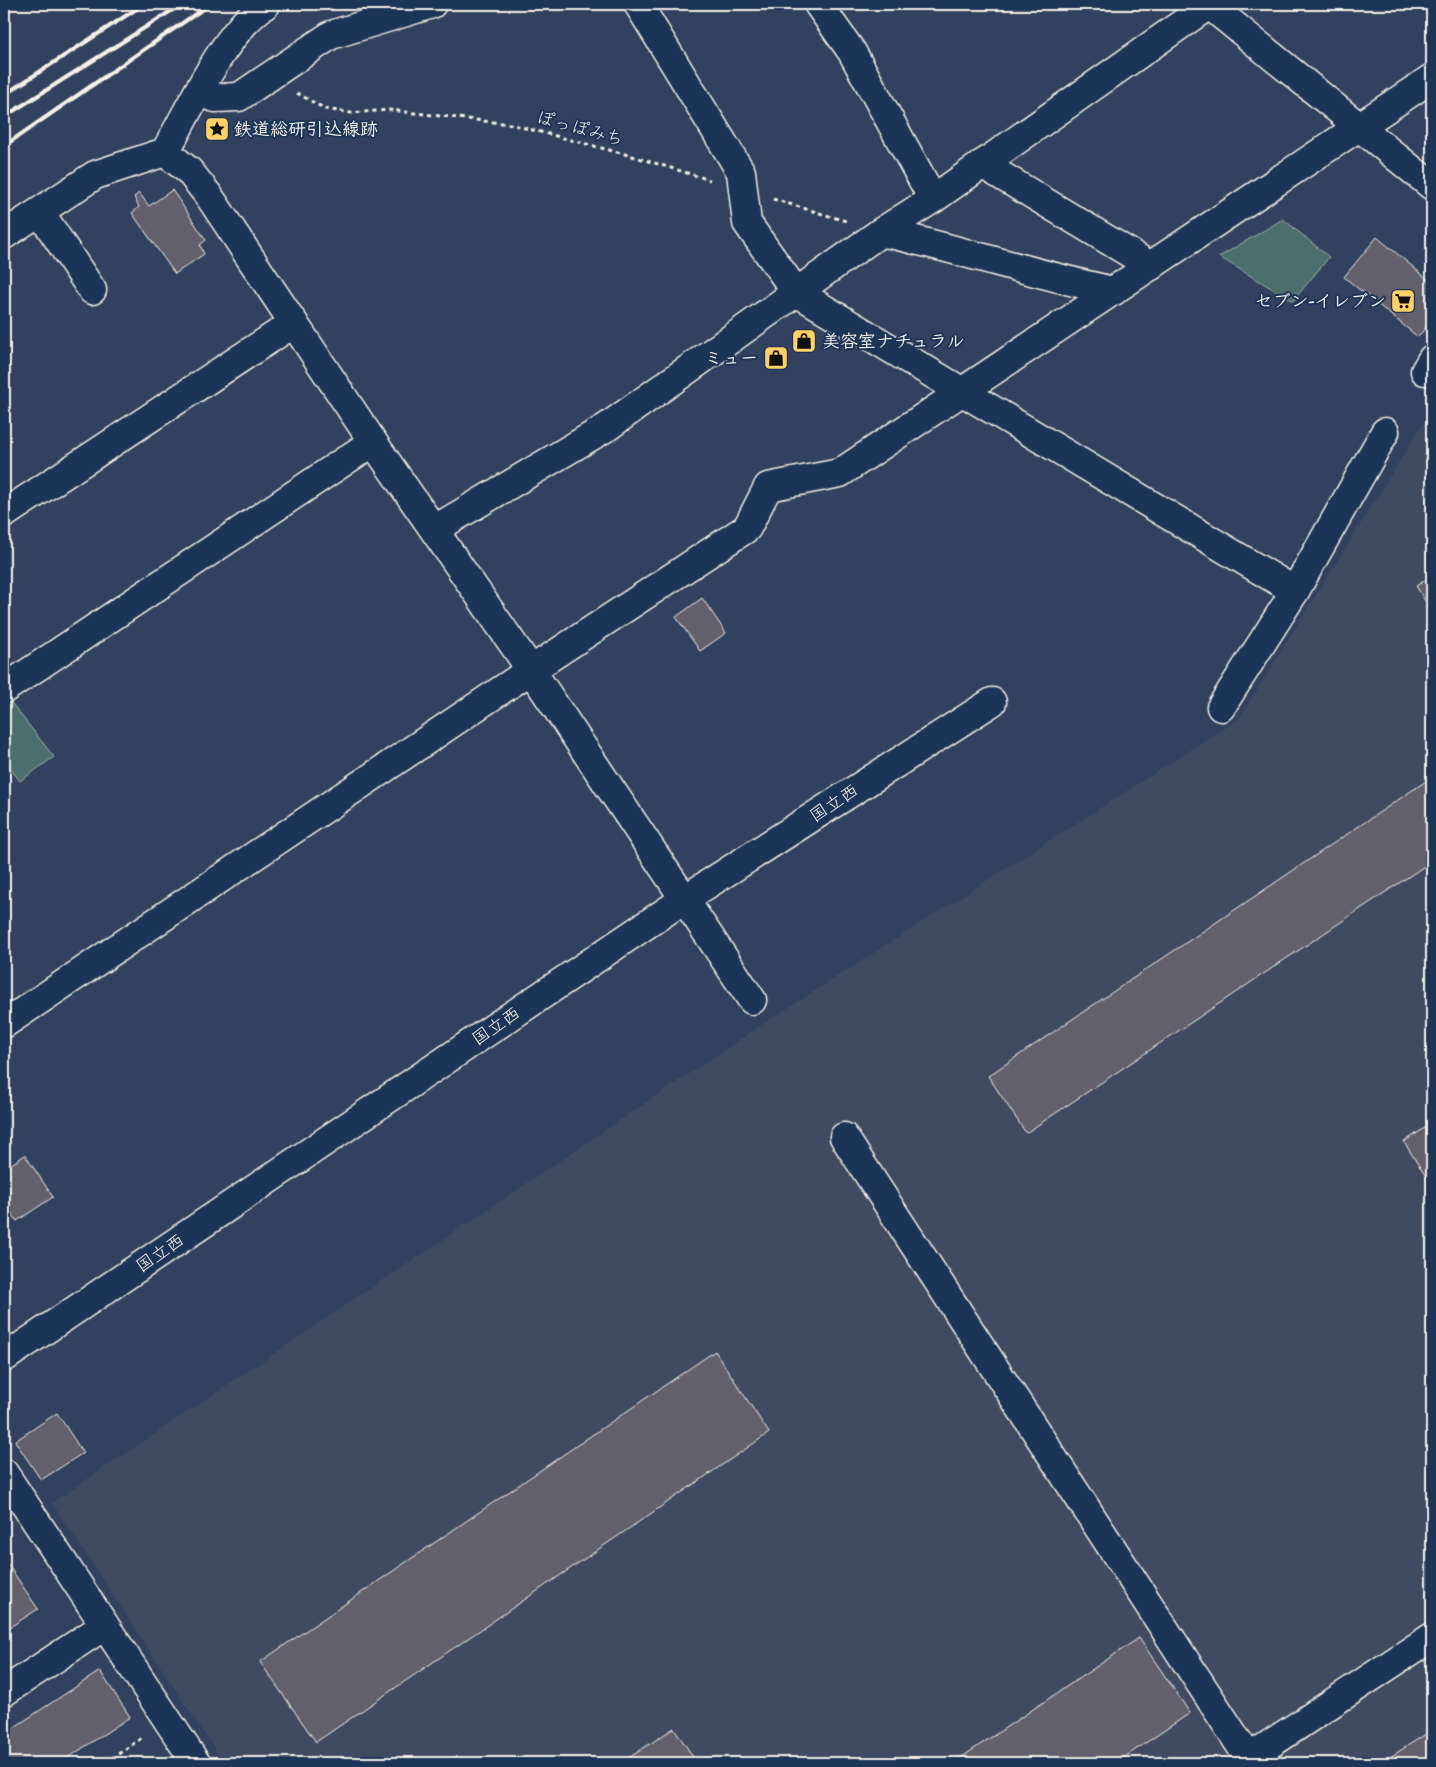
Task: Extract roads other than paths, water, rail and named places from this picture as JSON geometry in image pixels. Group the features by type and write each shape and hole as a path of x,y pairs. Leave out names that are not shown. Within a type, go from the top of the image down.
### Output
{"street":[{"path":"4,235 95,175 165,152 198,92 231,39 266,4"},
{"path":"198,92 215,98 240,97 331,36 432,4"},
{"path":"638,4 741,172 748,223 796,292 1295,591"},
{"path":"818,4 852,52 933,199"},
{"path":"435,529 608,427 796,292 933,199 1209,4 1432,186"},
{"path":"4,1024 746,528 768,487 840,473 1432,78"},
{"path":"165,152 189,171 209,196 372,442 435,529 752,1000"},
{"path":"982,164 1151,266"},
{"path":"40,212 92,290"},
{"path":"882,232 1072,282 1114,290"},
{"path":"4,514 294,323"},
{"path":"1221,707 1295,591 1385,432"},
{"path":"4,689 372,442"},
{"name":"国立西","path":"4,1358 683,900 992,702"},
{"path":"844,1137 1251,1761 1432,1637"},
{"path":"4,1473 196,1763"},
{"path":"4,1692 104,1626"}],"railway":[{"path":"4,95 144,4"},
{"path":"4,117 182,4"},
{"path":"4,146 210,4"}],"place":[{"name":"鉄道総研引込線跡","path":"217,129"},
{"name":"セブン-イレブン","path":"1403,301"},
{"name":"美容室ナチュラル","path":"804,341"},
{"name":"ミュー","path":"776,358"}]}
